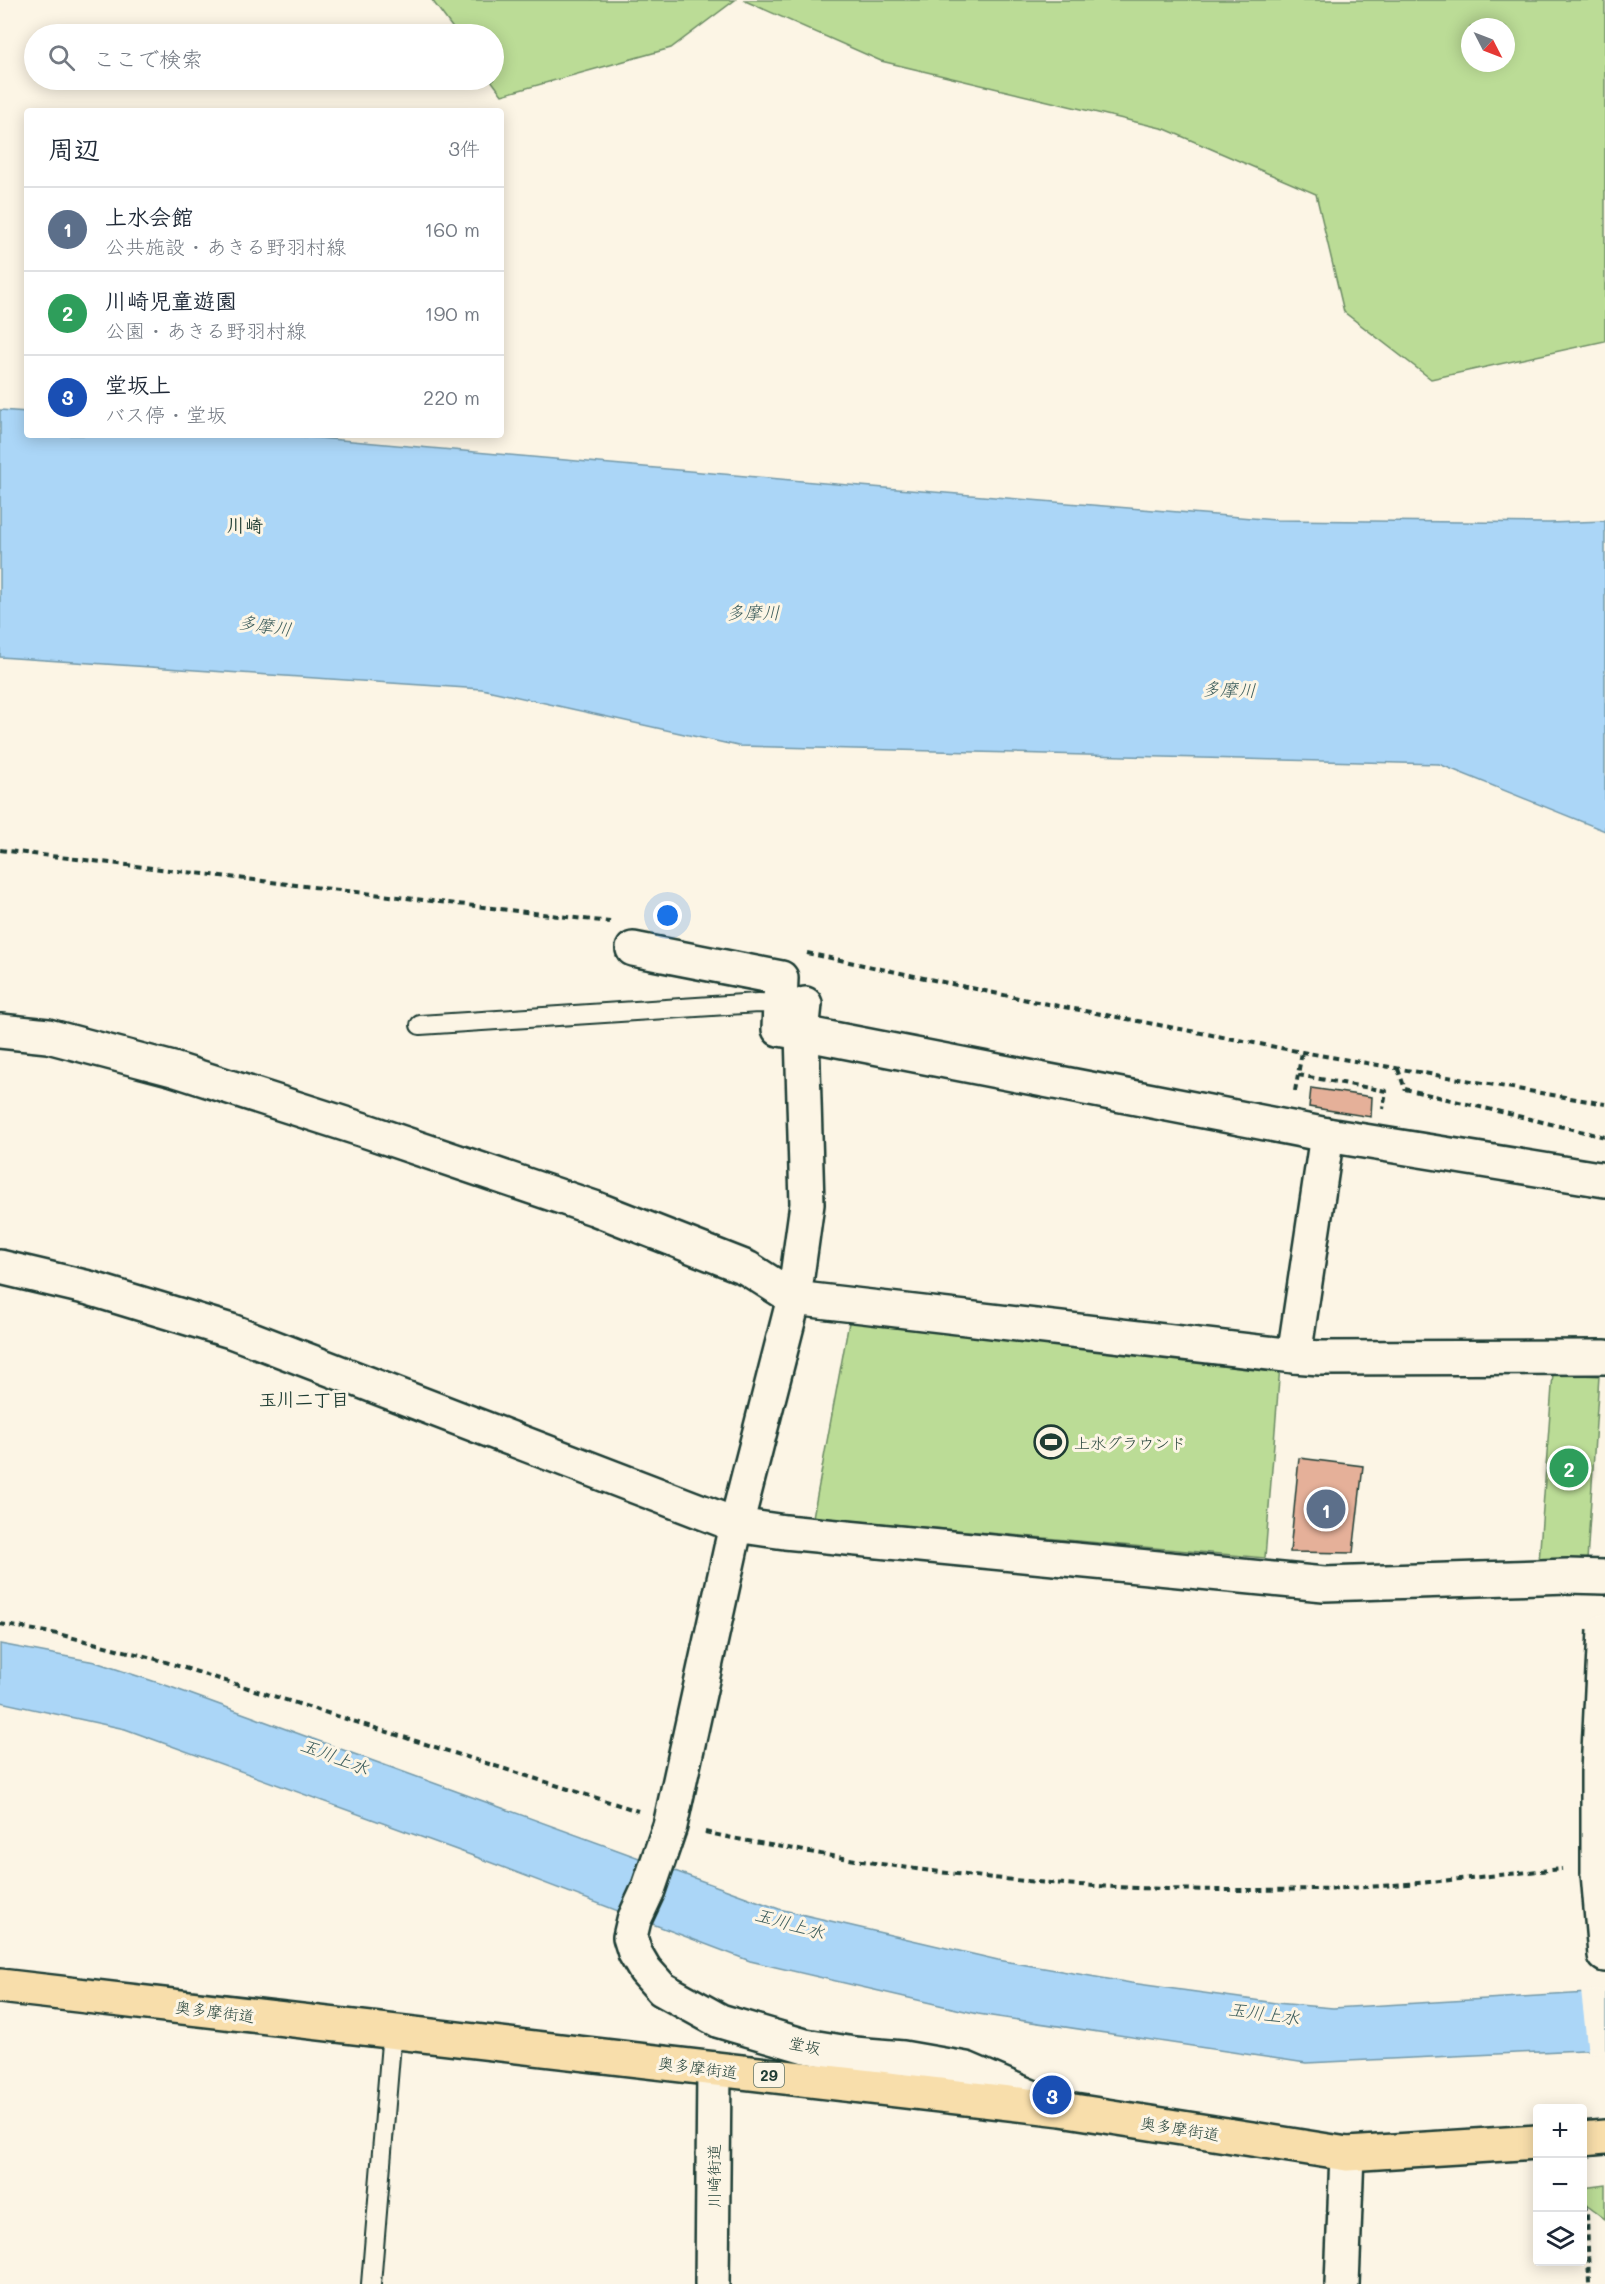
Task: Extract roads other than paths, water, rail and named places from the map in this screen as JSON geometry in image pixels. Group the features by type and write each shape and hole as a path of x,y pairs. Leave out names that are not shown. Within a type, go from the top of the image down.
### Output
{"main road":[{"name":"奥多摩街道","path":"0,1986 1061,2109 1347,2154 1533,2142"},
{"path":"1587,2139 1605,2137"}],"street":[{"name":"堂坂","path":"633,949 781,978 796,1014 807,1204 794,1298 736,1525 671,1824 648,1890 634,1920 630,1937 645,1970 662,1989 720,2021 805,2046 854,2054 903,2058 966,2069 1061,2109"},
{"path":"796,1014 1327,1135 1605,1180"},
{"path":"0,1031 48,1036 173,1069 369,1132 594,1208 747,1268 794,1298 1320,1358 1605,1357"},
{"path":"1293,1356 1327,1135"},
{"path":"0,1267 89,1288 231,1331 736,1525 796,1533 1324,1584 1568,1576 1605,1577"},
{"path":"1605,1630 1598,1772 1598,1874 1605,1955"},
{"name":"川崎街道","path":"712,2284 714,2069"},
{"path":"1342,2284 1347,2154"}],"lane":[{"path":"420,1024 758,1003 796,1014"},
{"path":"371,2284 392,2031"}],"water":[{"name":"多摩川","path":"0,410 24,412 24,438 319,438 1276,520 1549,523 1605,521 1605,831 1439,764 738,746 482,689 0,657"},
{"name":"玉川上水","path":"0,1644 95,1662 168,1686 779,1909 998,1960 1131,1983 1276,2003 1333,2008 1605,1992 1605,2049 1306,2063 978,2014 750,1961 476,1857 125,1729 0,1702"}],"place":[{"name":"上水グラウンド","path":"1051,1442"},
{"name":"川崎児童遊園","path":"1569,1468"},
{"name":"上水会館","path":"1326,1509"},
{"name":"堂坂上","path":"1052,2095"}],"district":[{"name":"川崎","path":"245,525"},
{"name":"玉川二丁目","path":"304,1399"}]}
